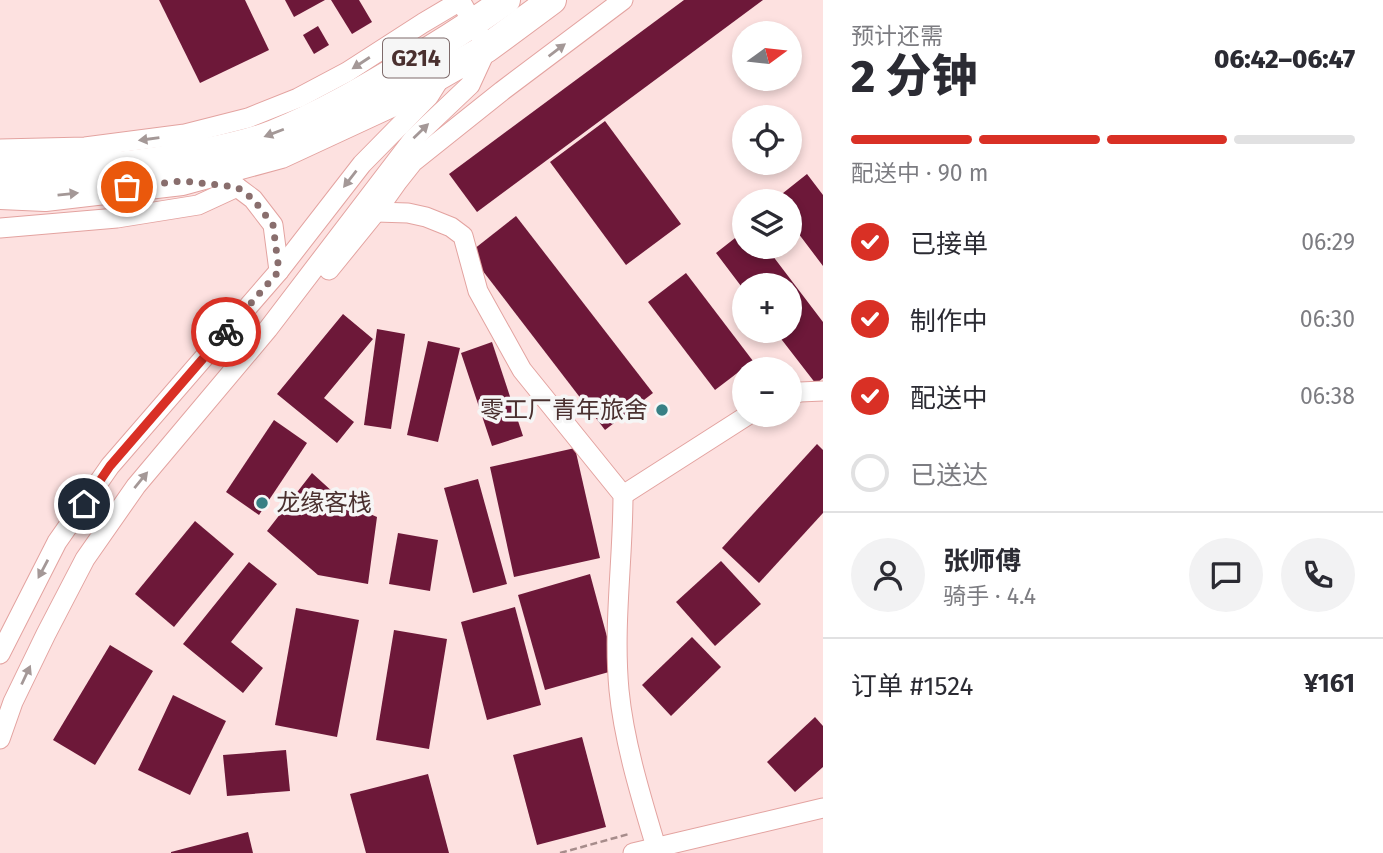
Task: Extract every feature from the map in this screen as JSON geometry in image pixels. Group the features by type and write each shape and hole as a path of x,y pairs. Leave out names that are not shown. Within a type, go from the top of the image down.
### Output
{"highway":[{"path":"470,18 506,0"},
{"path":"470,18 552,0"},
{"name":"G214","path":"443,73 470,18"},
{"name":"G214","path":"0,170 111,167 165,161 273,134 358,93 470,18"},
{"path":"0,195 45,197 182,181 281,154 391,103 443,73"}],"street":[{"path":"268,329 289,318 376,212 413,162 623,0"},
{"path":"0,149 98,145 185,134 248,118 299,98 347,72 423,23 470,18 470,85 413,139 268,329 136,485 85,559 18,691 0,739"},
{"path":"0,654 57,542 110,466 279,271 362,164 429,96 443,73"},
{"path":"182,181 237,187 253,199 273,225 279,271"},
{"path":"0,228 117,218 198,205 237,187"},
{"path":"376,212 426,217 451,227 464,236 478,290 522,370 623,495 618,633 619,692 633,762 656,847"},
{"path":"174,390 198,412"},
{"path":"802,393 823,391"},
{"path":"623,495 732,425"},
{"path":"633,853 823,808"}],"path":[{"path":"560,853 636,832"}],"building":[{"path":"159,0 245,0 269,50 200,83"},
{"path":"285,0 325,0 294,17"},
{"path":"331,0 359,0 372,22 352,34"},
{"path":"684,0 763,0 477,212 449,174"},
{"path":"318,26 329,45 314,54 303,35"},
{"path":"605,121 681,224 626,265 550,162"},
{"path":"807,174 823,195 823,266 802,238 802,189 788,189"},
{"path":"516,216 653,393 605,430 469,253"},
{"path":"732,240 732,259 775,259 786,273 732,274 716,253"},
{"path":"686,273 732,333 732,343 739,343 750,357 732,357 732,377 715,390 648,302"},
{"path":"802,294 823,322 823,378 816,384 802,366 802,357 795,357 784,343 802,343"},
{"path":"343,314 373,339 324,398 354,422 337,443 277,394"},
{"path":"377,329 405,334 391,429 364,425"},
{"path":"428,341 460,348 438,442 407,435"},
{"path":"492,342 523,436 492,446 461,353"},
{"path":"274,420 307,443 259,515 226,492"},
{"path":"817,444 823,450 823,513 759,583 722,548"},
{"path":"575,448 600,558 514,577 490,467"},
{"path":"312,473 345,503 377,517 368,584 318,575 267,531"},
{"path":"478,479 507,584 473,593 444,488"},
{"path":"195,521 234,554 174,627 135,594"},
{"path":"398,533 438,540 430,591 389,584"},
{"path":"721,561 761,604 715,646 676,602"},
{"path":"249,562 277,584 231,642 263,668 243,693 183,644"},
{"path":"590,574 616,670 545,690 518,595"},
{"path":"515,607 541,705 487,720 461,622"},
{"path":"296,608 359,620 337,737 275,725"},
{"path":"394,630 447,639 429,749 376,740"},
{"path":"692,637 721,667 671,716 642,685"},
{"path":"110,645 153,671 95,765 53,740"},
{"path":"173,695 226,721 190,795 138,770"},
{"path":"815,717 823,726 823,767 795,792 767,762"},
{"path":"582,737 606,827 537,845 513,755"},
{"path":"286,750 290,791 227,796 223,755"},
{"path":"428,774 449,853 366,853 350,794"},
{"path":"248,832 253,853 171,853 171,852"}],"way so far":[{"path":"127,187 182,181 237,187 253,199 273,225 279,271 226,332"}],"place":[{"name":"零工厂青年旅舍","path":"662,410"},
{"name":"龙缘客栈","path":"262,503"}],"route":[{"path":"84,504 110,466 226,332"}]}
